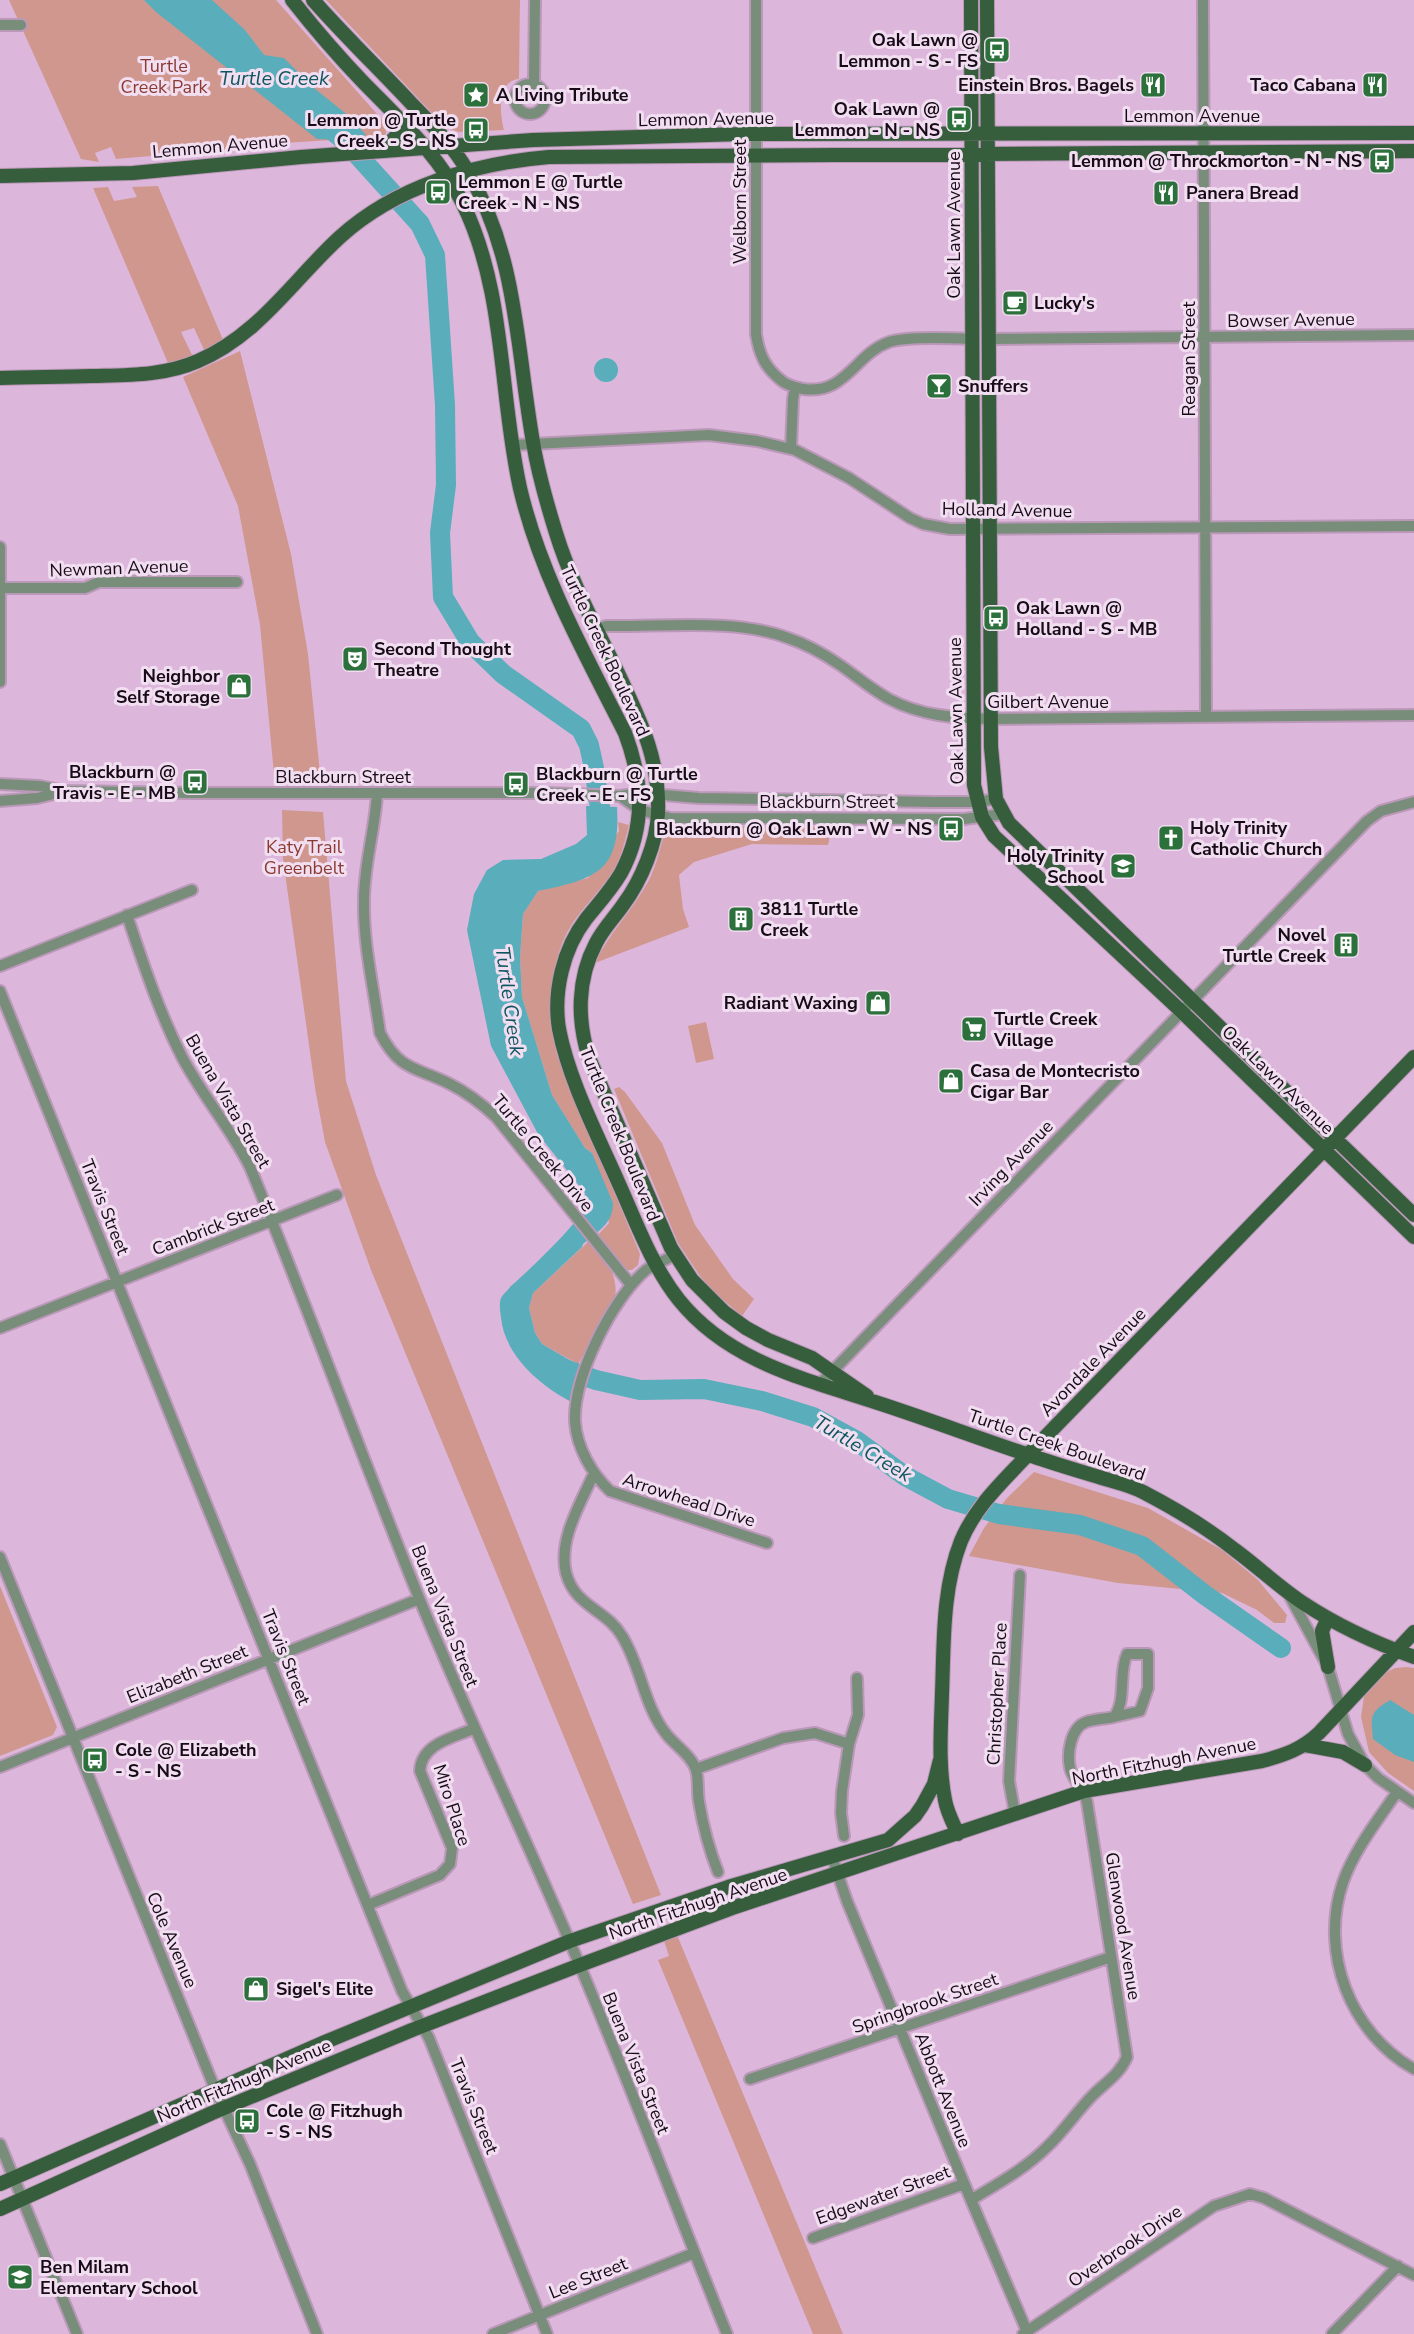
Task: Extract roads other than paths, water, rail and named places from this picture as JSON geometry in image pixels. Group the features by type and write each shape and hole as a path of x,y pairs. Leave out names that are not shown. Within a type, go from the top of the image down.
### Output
{"main road":[{"name":"Turtle Creek Boulevard","path":"292,0 348,66 428,149 465,207 487,275 520,487 534,538 577,638 625,733 640,793 640,810 627,859 621,872 583,922 572,941 562,971 558,1002 559,1029 579,1090 656,1265 672,1290 692,1314 734,1348 752,1358 819,1385 873,1401 1023,1460 1140,1490 1213,1534 1283,1589"},
{"name":"Turtle Creek Boulevard","path":"313,0 452,147 483,201 499,240 516,319 533,444 556,534 578,591 645,730 654,765 658,816 638,884 596,943 584,975 580,1005 582,1031 589,1058 675,1255 692,1280 708,1298 746,1328 768,1340 812,1358 873,1401"},
{"name":"Oak Lawn Avenue","path":"971,0 974,785 982,817 994,836 1181,1011 1414,1237"},
{"name":"Oak Lawn Avenue","path":"987,0 990,719 996,799 1003,814 1038,853 1414,1215"},
{"path":"390,149 397,135 399,119"},
{"name":"Lemmon Avenue","path":"0,176 133,173 301,156 533,140 757,135 1414,133"},
{"name":"Lemmon Avenue","path":"0,378 139,375 168,371 195,362 227,346 258,324 342,236 383,207 429,184 495,163 549,157 1414,151"},
{"path":"496,323 516,319"},
{"path":"972,339 988,339"},
{"path":"577,638 597,630"},
{"path":"1080,917 1093,905"},
{"name":"Avondale Avenue","path":"958,1834 945,1799 940,1760 947,1601 956,1555 978,1509 1414,1057"},
{"path":"579,1090 599,1083"},
{"path":"734,1348 746,1328"},
{"path":"1283,1589 1355,1634 1414,1657"},
{"path":"1328,1618 1322,1630 1328,1667"},
{"name":"North Fitzhugh Avenue","path":"0,2209 224,2108 422,2026 735,1907 838,1875 1084,1791 1262,1761 1288,1754 1305,1746 1414,1632"},
{"path":"1305,1746 1343,1752 1365,1765"},
{"name":"Avondale Avenue","path":"888,1840 915,1816 922,1806 933,1784 940,1760"},
{"name":"North Fitzhugh Avenue","path":"0,2184 215,2089 570,1941 728,1887 888,1840"},
{"path":"728,1887 735,1907"}],"street":[{"path":"534,84 535,0"},
{"name":"Welborn Street","path":"756,0 756,334 761,357 775,375 795,388"},
{"name":"Reagan Street","path":"1203,0 1206,717"},
{"path":"0,25 21,25"},
{"name":"Bowser Avenue","path":"988,339 1414,335"},
{"path":"791,448 795,388 817,389 836,384 878,348 890,342 914,339 972,339"},
{"name":"Holland Avenue","path":"513,445 709,435 758,441 791,448 849,478 910,518 934,526 973,529 1414,526"},
{"path":"0,547 7,588 0,682"},
{"name":"Newman Avenue","path":"7,588 85,588 99,582 237,582"},
{"name":"Gilbert Avenue","path":"597,630 606,626 721,626 754,629 786,637 839,664 874,690 900,704 943,717 990,719 1414,715"},
{"name":"Blackburn Street","path":"0,784 40,786 65,791 620,796 640,793 699,798 842,801 977,802 996,799"},
{"name":"Blackburn Street","path":"0,801 37,798 65,791"},
{"name":"Turtle Creek Drive","path":"376,794 376,811 366,874 364,917 380,1033 394,1055 413,1070 448,1082 483,1105 514,1138 631,1285"},
{"name":"Blackburn Street","path":"620,796 640,810 658,816 964,819 1003,814"},
{"path":"841,818 842,801"},
{"name":"Irving Avenue","path":"819,1385 1192,999 1375,814 1414,802"},
{"path":"0,966 192,890"},
{"name":"Buena Vista Street","path":"127,915 159,1006 183,1059 241,1149 273,1221 419,1599 473,1729 570,1941 727,2334"},
{"name":"Travis Street","path":"0,991 402,1991 429,2038 547,2334"},
{"name":"Cambrick Street","path":"0,1328 338,1195"},
{"path":"581,1504 606,1488 594,1473 583,1452 575,1422 587,1360 596,1340 631,1285 648,1268 675,1255"},
{"path":"594,1473 566,1542 566,1571 569,1583 587,1606 616,1626 624,1638 656,1719 696,1769 699,1801 709,1850 718,1872"},
{"name":"Arrowhead Drive","path":"606,1488 767,1543"},
{"name":"Cole Avenue","path":"0,1557 215,2089 250,2164 317,2334"},
{"name":"Christopher Place","path":"1015,1814 1009,1781 1020,1575"},
{"name":"Turtle Creek Boulevard","path":"1283,1589 1328,1667 1348,1734 1365,1765 1378,1778 1414,1803"},
{"name":"Elizabeth Street","path":"0,1767 419,1599"},
{"name":"Glenwood Avenue","path":"1114,1717 1120,1705 1122,1665 1127,1654 1148,1654 1148,1688 1140,1711 1114,1717 1086,1722 1080,1725 1071,1738 1070,1770 1084,1791 1126,2057 1124,2065"},
{"path":"844,1836 841,1813 842,1791 849,1744 858,1715 856,1678"},
{"name":"Miro Place","path":"368,1905 440,1875 450,1864 452,1848 420,1771 420,1764 428,1750 473,1729"},
{"path":"696,1769 783,1738 815,1733 849,1744"},
{"path":"1397,1792 1369,1832 1343,1881 1338,1905 1336,1949 1343,1983 1351,2004 1365,2026 1395,2057 1414,2069"},
{"name":"Abbott Avenue","path":"832,1857 1026,2333"},
{"name":"Springbrook Street","path":"750,2079 1111,1957"},
{"name":"Edgewater Street","path":"970,2200 1024,2167 1040,2154 1093,2095 1124,2065"},
{"path":"0,2144 77,2334"},
{"name":"Edgewater Street","path":"813,2238 964,2184"},
{"name":"Overbrook Drive","path":"1026,2333 1214,2206 1250,2194 1264,2198 1398,2266"},
{"name":"Lee Street","path":"493,2334 694,2253"},
{"path":"1332,2334 1398,2266 1414,2275"}],"water":[{"name":"Turtle Creek","path":"144,0 212,0 245,30 264,55 284,58 314,88 350,117 366,135 344,140 317,139 156,12"},
{"path":"606,358 614,362 618,370 614,378 606,382 598,378 594,370 598,362"},
{"path":"586,806 617,807 617,829 609,859 589,876 558,887 538,891 523,914 520,957 522,997 552,1095 585,1148 592,1153 613,1203 607,1222 533,1293 529,1308 535,1333 542,1344 580,1366 574,1403 537,1379 517,1357 504,1331 500,1305 501,1298 510,1287 553,1246 576,1220 584,1210 587,1200 585,1193 538,1134 491,1046 467,930 474,894 487,870 503,860 541,859 576,844 587,835"},
{"path":"1390,1700 1414,1715 1414,1762 1395,1755 1373,1739 1373,1716 1378,1708"}],"waterway":[{"name":"Turtle Creek","path":"324,124 344,140 420,224 435,255 445,405 446,485 440,533 443,597 470,642 503,674 581,729 589,745 594,768 601,814 598,832"},
{"name":"Turtle Creek","path":"564,1369 596,1380 640,1390 704,1389 762,1401 813,1417 857,1441 905,1476 948,1499 999,1514 1080,1525 1142,1546 1205,1595 1281,1648"}],"place":[{"name":"Oak Lawn @ Lemmon - S - FS","path":"997,50"},
{"name":"Einstein Bros. Bagels","path":"1153,85"},
{"name":"Taco Cabana","path":"1375,85"},
{"name":"A Living Tribute","path":"476,95"},
{"name":"Oak Lawn @ Lemmon - N - NS","path":"959,119"},
{"name":"Lemmon @ Turtle Creek - S - NS","path":"476,130"},
{"name":"Lemmon @ Throckmorton - N - NS","path":"1382,161"},
{"name":"Lemmon E @ Turtle Creek - N - NS","path":"438,192"},
{"name":"Panera Bread","path":"1166,193"},
{"name":"Lucky's","path":"1015,303"},
{"name":"Snuffers","path":"939,386"},
{"name":"Oak Lawn @ Holland - S - MB","path":"996,618"},
{"name":"Second Thought Theatre","path":"355,659"},
{"name":"Neighbor Self Storage","path":"239,686"},
{"name":"Blackburn @ Travis - E - MB","path":"195,782"},
{"name":"Blackburn @ Turtle Creek - E - FS","path":"516,784"},
{"name":"Blackburn @ Oak Lawn - W - NS","path":"951,829"},
{"name":"Holy Trinity Catholic Church","path":"1171,838"},
{"name":"Holy Trinity School","path":"1123,866"},
{"name":"3811 Turtle Creek","path":"741,919"},
{"name":"Novel Turtle Creek","path":"1346,945"},
{"name":"Radiant Waxing","path":"878,1003"},
{"name":"Turtle Creek Village","path":"974,1029"},
{"name":"Casa de Montecristo Cigar Bar","path":"951,1081"},
{"name":"Cole @ Elizabeth - S - NS","path":"95,1760"},
{"name":"Sigel's Elite","path":"256,1989"},
{"name":"Cole @ Fitzhugh - S - NS","path":"247,2121"},
{"name":"Ben Milam Elementary School","path":"20,2277"}],"park label":[{"name":"Turtle Creek Park","path":"164,76"},
{"name":"Katy Trail Greenbelt","path":"304,857"}]}
